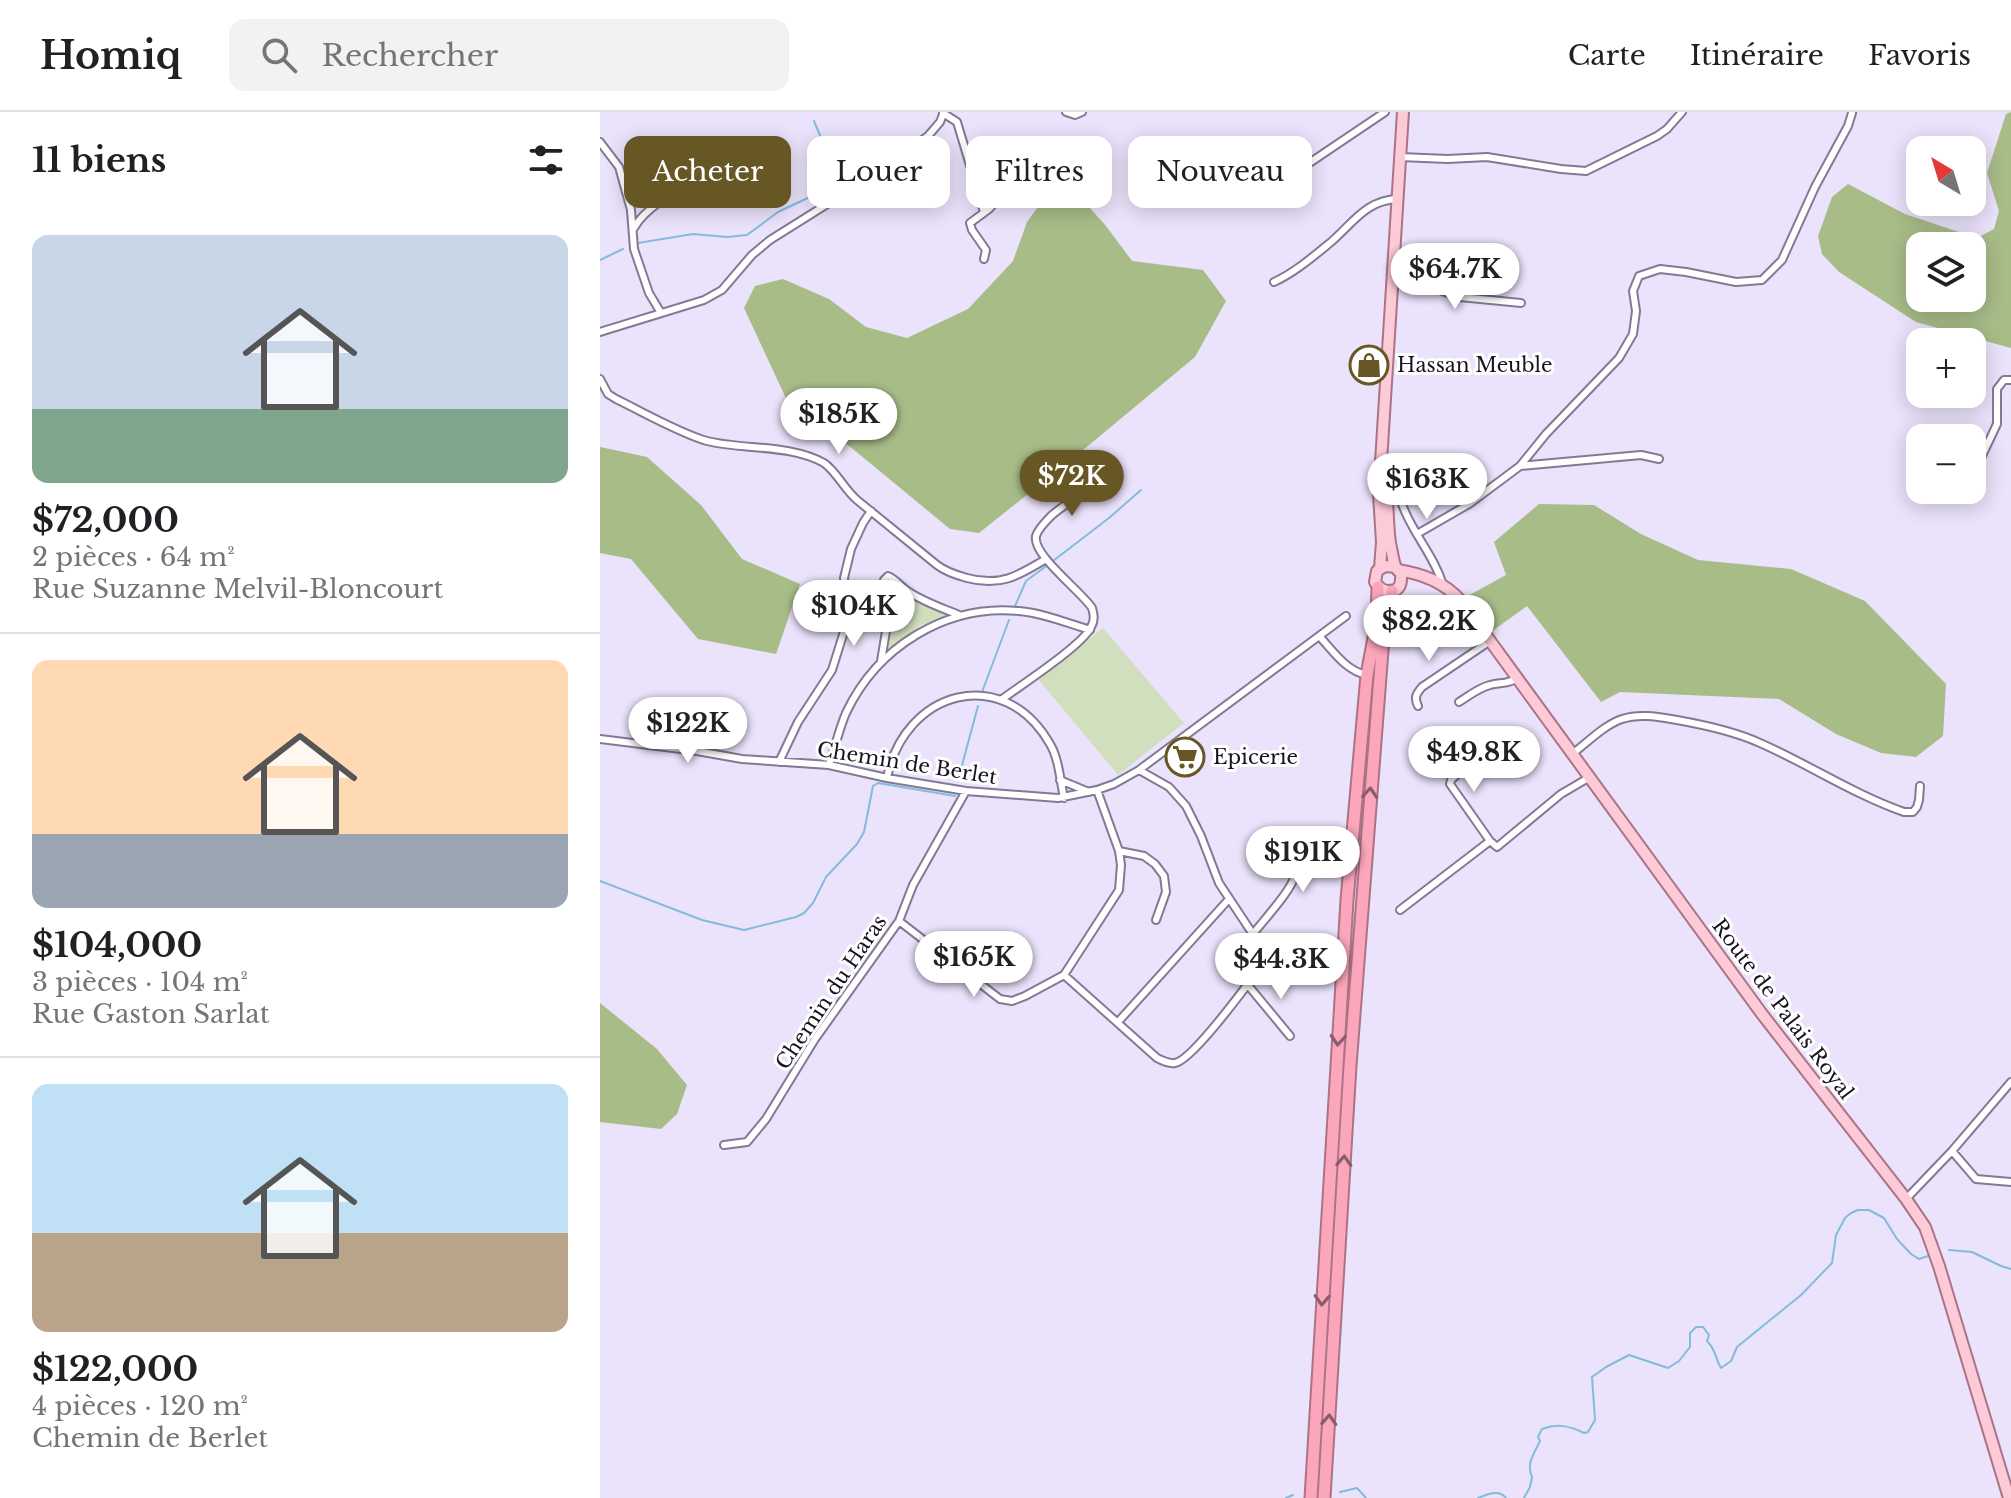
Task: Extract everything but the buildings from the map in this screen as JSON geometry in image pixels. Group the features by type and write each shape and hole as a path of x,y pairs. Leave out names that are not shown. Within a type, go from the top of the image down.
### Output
{"highway":[{"path":"1311,1498 1347,900 1367,675 1377,622 1378,587"},
{"path":"1367,675 1375,670 1396,588"},
{"path":"1324,1498 1351,1051 1383,642"}],"main road":[{"path":"1403,112 1379,494 1382,542 1380,568 1375,578 1378,587 1384,591 1423,581 1443,585"},
{"path":"1382,456 1390,542 1401,575 1396,588"},
{"path":"1380,568 1387,565 1397,568"},
{"name":"Route de Palais Royal","path":"1397,568 1443,585 1461,601 1762,1014 1925,1227 2009,1498"}],"street":[{"path":"1066,112 1075,115 1082,112"},
{"path":"1312,161 1385,112"},
{"path":"1400,157 1487,157 1586,171 1657,136 1682,112"},
{"path":"600,332 704,300 722,290 752,255 770,240 872,176 928,136 944,113 957,122 984,212"},
{"path":"1417,534 1469,504 1520,466 1546,434 1619,358 1633,334 1636,311 1633,291 1639,276 1660,269 1736,282 1762,280 1782,260 1852,113"},
{"path":"600,142 619,167 631,210 634,249 649,293 661,313"},
{"path":"1274,282 1334,239 1371,206 1384,200 1398,199"},
{"path":"633,231 640,218 652,208"},
{"path":"984,259 985,247 970,223 988,208"},
{"path":"1394,281 1422,284 1460,297 1521,303"},
{"path":"600,379 608,394 616,399 705,440 796,453 814,459 833,470 846,491 937,565 959,576 982,582 999,581 1019,575 1046,559"},
{"path":"1986,447 1997,424 1997,389 2004,380 2011,380"},
{"path":"1520,466 1641,455 1659,459"},
{"path":"1395,459 1403,505 1434,561 1443,585"},
{"path":"1001,700 1071,648 1090,630 1094,617 1092,608 1046,559 1036,540 1040,529 1055,512 1080,497 1094,481"},
{"path":"779,762 798,722 832,670 847,622 844,578 847,564 851,549 871,511"},
{"path":"880,665 886,631 884,580 888,576 931,604 961,615"},
{"path":"829,765 846,714 864,684 888,655 916,633 939,622 988,610 1022,611 1090,630"},
{"name":"Chemin de Berlet","path":"600,739 742,759 829,765 966,791 1064,798 1114,784 1139,770 1346,616"},
{"path":"1320,637 1352,671 1367,675"},
{"path":"1418,706 1415,698 1422,687 1490,641"},
{"path":"1459,702 1487,686 1508,684 1517,678"},
{"path":"887,778 898,743 922,714 934,706 965,695 1001,700 1017,708 1043,733 1056,759 1064,798"},
{"path":"1572,754 1621,719 1651,716 1708,726 1759,742 1904,812 1913,812 1917,807 1920,786"},
{"path":"1492,748 1462,770 1450,784 1497,847 1561,794 1590,777"},
{"path":"1064,975 1157,1058 1174,1063 1205,1038 1263,964 1262,948 1219,883 1186,806 1169,787 1139,770"},
{"path":"899,921 1000,999 1012,1001 1064,975 1119,890 1121,865 1119,851 1093,791 1060,780"},
{"name":"Chemin du Haras","path":"724,1145 747,1142 766,1119 815,1039 899,921 913,885 966,791"},
{"path":"1253,934 1295,879 1284,839"},
{"path":"1400,910 1490,841"},
{"path":"1119,851 1144,856 1164,876 1166,892 1156,920"},
{"path":"1118,1022 1229,899"},
{"path":"1247,984 1290,1036"},
{"path":"1906,1199 2011,1082"},
{"path":"1952,1151 1976,1179 2011,1182"}],"green space":[{"path":"2011,112 2011,348 1986,341 1986,328 1938,328 1916,322 1839,272 1822,254 1818,236 1832,197 1848,184 1906,216 1959,232 1906,232 1906,312 1986,312 1986,233 1994,229 1999,211 1987,173 2006,114"},
{"path":"1037,208 1090,208 1132,261 1203,270 1226,301 1195,357 1077,455 979,533 950,529 848,445 798,424 744,308 755,286 783,279 829,299 866,327 907,338 968,309 1013,261 1027,222"},
{"path":"600,447 647,457 701,505 742,559 800,584 776,654 698,639 631,559 600,553"},
{"path":"1539,504 1594,505 1641,534 1698,560 1791,569 1865,601 1946,684 1943,736 1916,757 1881,753 1836,734 1779,699 1620,692 1601,702 1527,606 1491,632 1464,598 1506,575 1494,542"},
{"path":"897,589 949,616 921,625 888,651 891,592"},
{"path":"1103,628 1184,723 1118,775 1038,679"},
{"path":"600,1003 657,1049 687,1085 677,1114 661,1129 600,1122"}],"waterway":[{"path":"638,243 693,234 747,235 778,212 812,196 830,181 825,147 814,121"},
{"path":"600,260 623,249"},
{"path":"1053,561 1141,490"},
{"path":"1015,606 1026,581 1045,567"},
{"path":"982,692 1009,620"},
{"path":"958,780 978,706"},
{"path":"600,881 702,920 744,930 796,917 813,903 826,877 864,832 873,786 878,783 955,796"},
{"path":"1524,1498 1530,1487 1530,1463 1542,1429 1563,1426 1584,1433 1588,1432 1595,1420 1592,1377 1629,1355 1668,1368 1679,1361 1690,1347 1690,1333 1696,1327 1703,1327 1709,1335 1707,1341 1721,1368 1731,1361 1737,1347 1801,1295 1832,1263 1836,1235 1851,1213 1869,1210 1884,1218 1911,1254 1919,1259 1928,1256"},
{"path":"1949,1250 1972,1252 2011,1269"},
{"path":"1340,1492 1357,1488 1366,1498"},
{"path":"1478,1498 1497,1493 1506,1498"},
{"path":"1286,1498 1293,1495"}],"place":[{"name":"Hassan Meuble","path":"1369,365"},
{"name":"Epicerie","path":"1185,757"}]}
